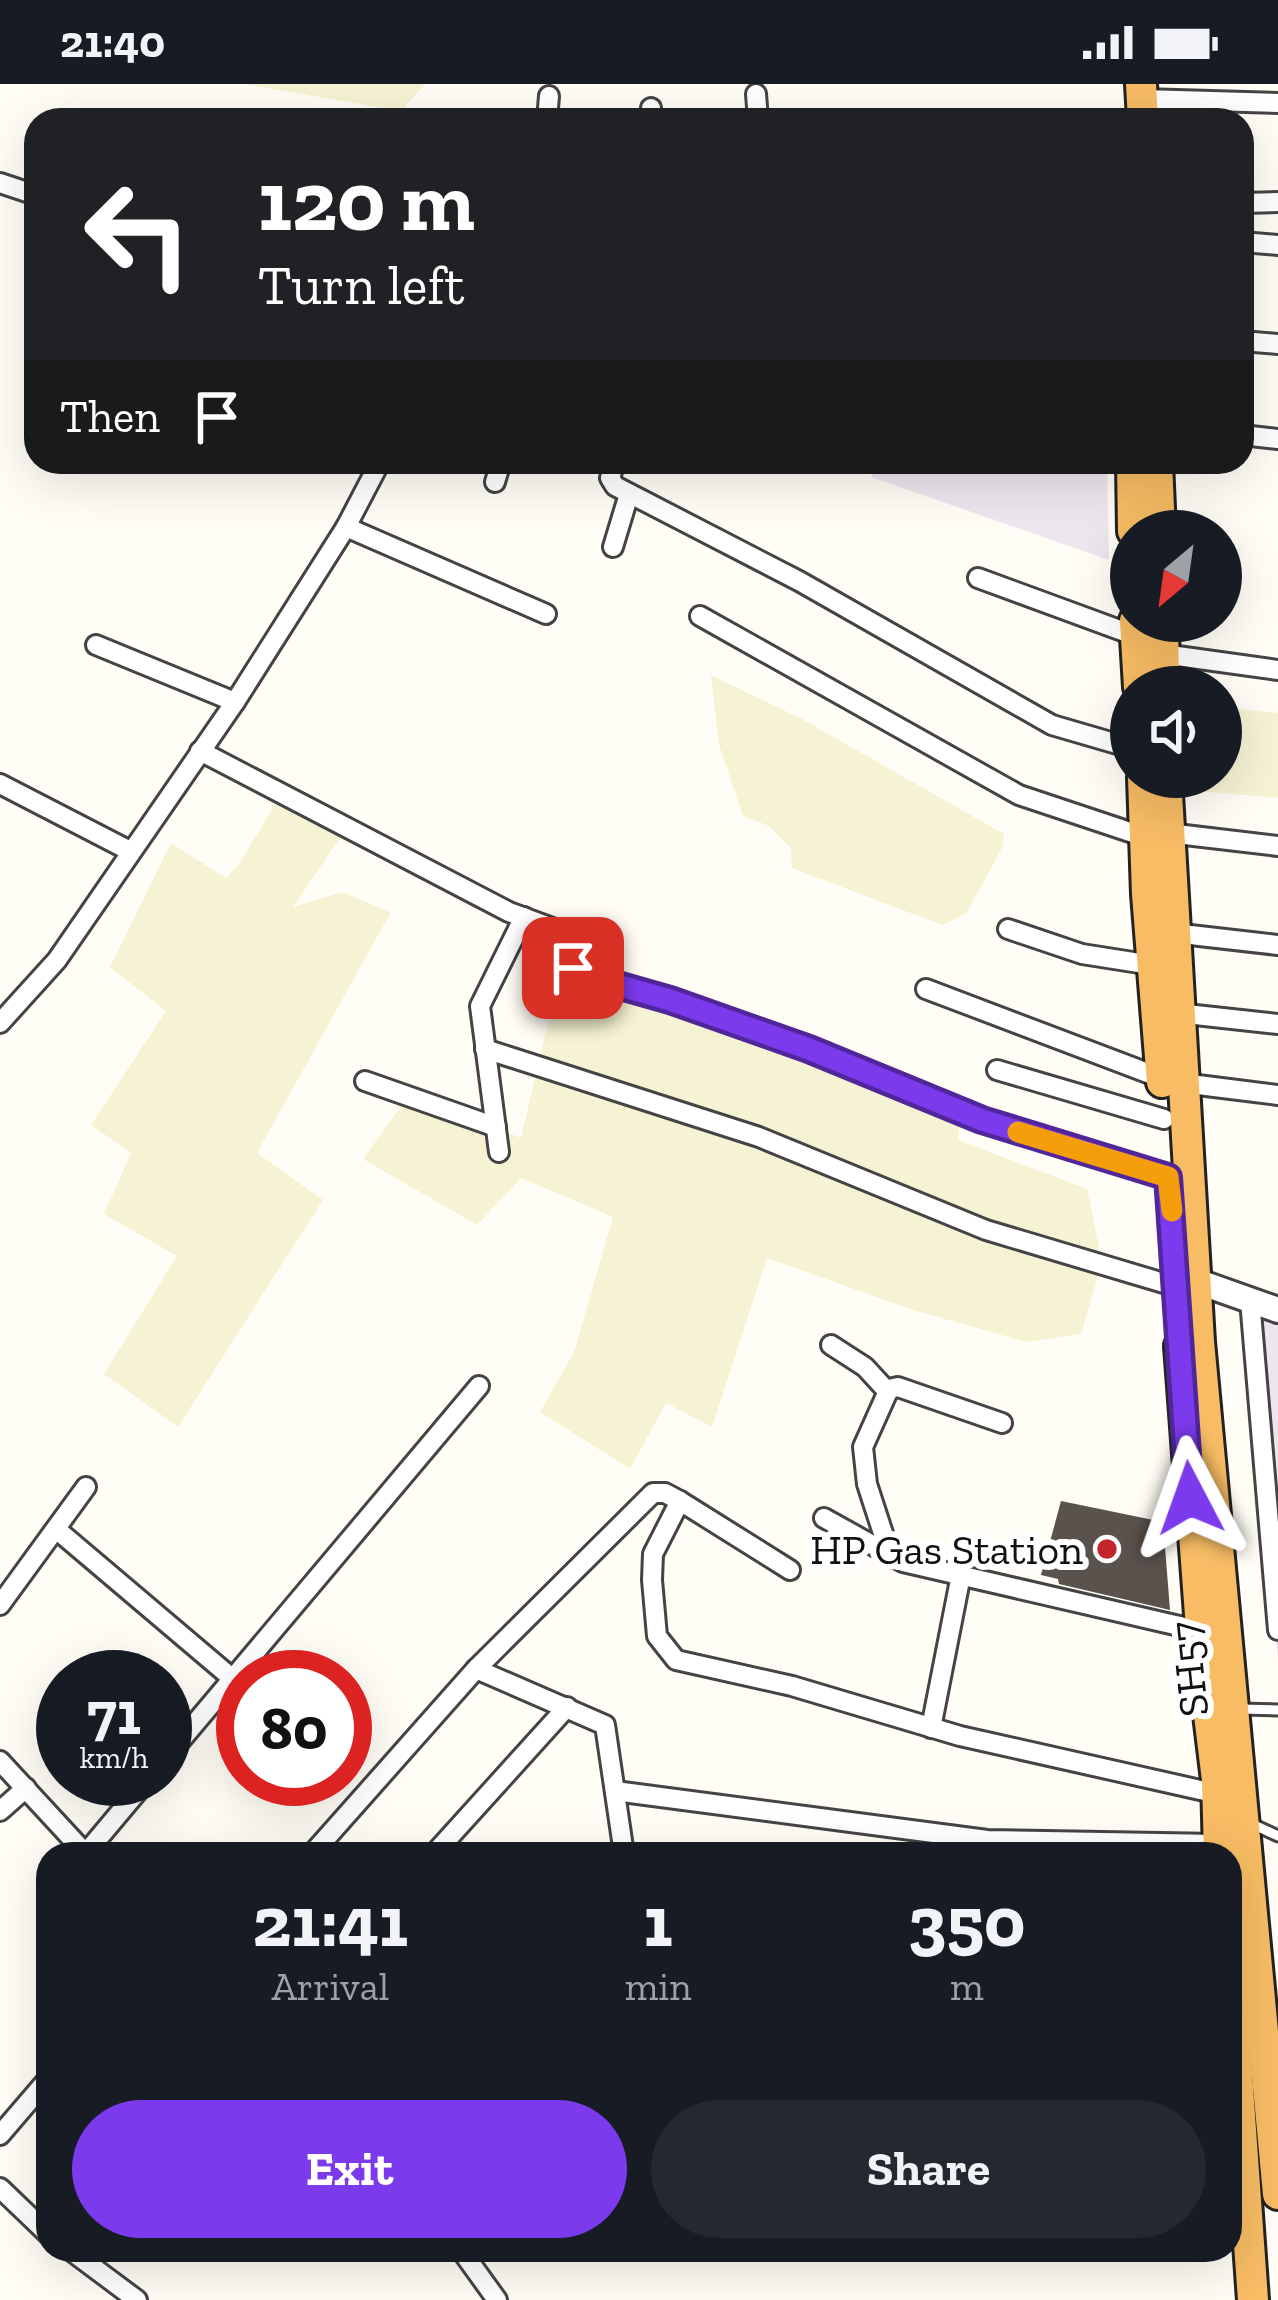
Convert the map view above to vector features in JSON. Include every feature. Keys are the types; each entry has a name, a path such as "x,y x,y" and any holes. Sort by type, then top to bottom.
{"highway":[{"path":"1132,474 1133,510"},
{"path":"1158,474 1159,510"},
{"path":"1155,642 1163,654 1163,666"},
{"path":"1148,798 1157,835 1152,965 1172,1081 1164,1119 1168,1177 1186,1284 1201,1631 1224,1690 1218,1842"},
{"name":"SH57","path":"1163,798 1157,835 1173,933 1178,1013 1172,1081 1186,1284 1224,1690 1245,1820 1242,1941"},
{"name":"SH57","path":"1242,2030 1278,2194"},
{"path":"1242,2216 1248,2292"}],"street":[{"path":"756,94 757,108"},
{"path":"548,108 549,96"},
{"path":"1134,101 1278,103"},
{"path":"0,1024 57,960 235,701 346,527 374,474"},
{"path":"495,482 497,474"},
{"path":"613,474 612,483 629,494 799,581 1052,725 1110,742"},
{"path":"613,547 629,494"},
{"path":"346,527 546,614"},
{"path":"978,578 1110,616"},
{"path":"700,616 1019,795 1157,835 1278,846"},
{"path":"96,645 235,701"},
{"path":"1163,654 1278,670"},
{"path":"200,751 524,917 578,939 573,968 577,974 670,1000 809,1049 982,1120 1168,1177"},
{"path":"0,784 130,851"},
{"path":"499,1152 480,1006 524,917"},
{"path":"1008,929 1082,954 1152,965"},
{"path":"1173,933 1278,945"},
{"path":"926,989 1172,1081 1278,1095"},
{"path":"1178,1013 1278,1024"},
{"path":"484,1049 759,1137 986,1229 1278,1310"},
{"path":"997,1070 1164,1119"},
{"path":"365,1081 496,1127"},
{"path":"1250,1300 1278,1630"},
{"path":"831,1345 865,1367 888,1392"},
{"path":"257,1650 479,1387"},
{"path":"891,1558 867,1484 863,1447 888,1392 898,1387 1002,1424"},
{"path":"0,1604 86,1487"},
{"path":"323,1842 476,1670 653,1493 680,1501 790,1570"},
{"path":"680,1501 653,1555 657,1636 666,1652 684,1665 792,1687 931,1728 1218,1794"},
{"path":"824,1518 891,1558 1201,1631"},
{"path":"56,1529 216,1665"},
{"path":"931,1728 961,1575"},
{"path":"476,1670 599,1721 608,1730 622,1842"},
{"path":"192,1727 216,1698"},
{"path":"445,1842 567,1707"},
{"path":"0,1762 75,1842"},
{"path":"0,1811 26,1788"},
{"path":"615,1791 987,1840 1038,1842"},
{"path":"96,1842 126,1806"},
{"path":"0,2135 36,2092"},
{"path":"0,2188 36,2221"},
{"path":"86,2262 137,2300"},
{"path":"470,2262 497,2300"}],"lane":[{"path":"1224,1690 1278,1710"},
{"path":"1245,1820 1278,1836"}],"shaded area":[{"path":"244,84 425,84 404,108"},
{"path":"1107,474 1109,560 871,477"},
{"path":"711,675 802,719 1004,834 1003,846 966,914 942,925 792,868 791,848 769,826 743,816 719,745"},
{"path":"1242,709 1278,713 1278,798 1242,795"},
{"path":"279,798 344,832 293,907 342,892 391,912 257,1153 323,1200 178,1427 104,1374 177,1256 104,1214 131,1153 91,1125 166,1011 110,967 171,843 226,878"},
{"path":"562,962 742,1011 949,1097 960,1121 958,1140 1087,1189 1102,1262 1081,1334 1026,1342 913,1310 767,1258 712,1427 666,1403 630,1469 540,1412 574,1352 613,1217 521,1178 477,1225 363,1159 410,1094 521,1138"},
{"path":"1244,1309 1278,1324 1278,1659 1269,1587"}],"building":[{"name":"HP Gas Station","path":"1061,1501 1163,1522 1170,1610 1059,1584 1058,1579 1041,1575"}],"slow traffic":[{"path":"1018,1132 1168,1177 1172,1211"}],"place":[{"name":"HP Gas Station","path":"1107,1549"}],"route":[{"path":"573,968 582,975 809,1049 982,1120 1168,1177 1190,1498"}]}
